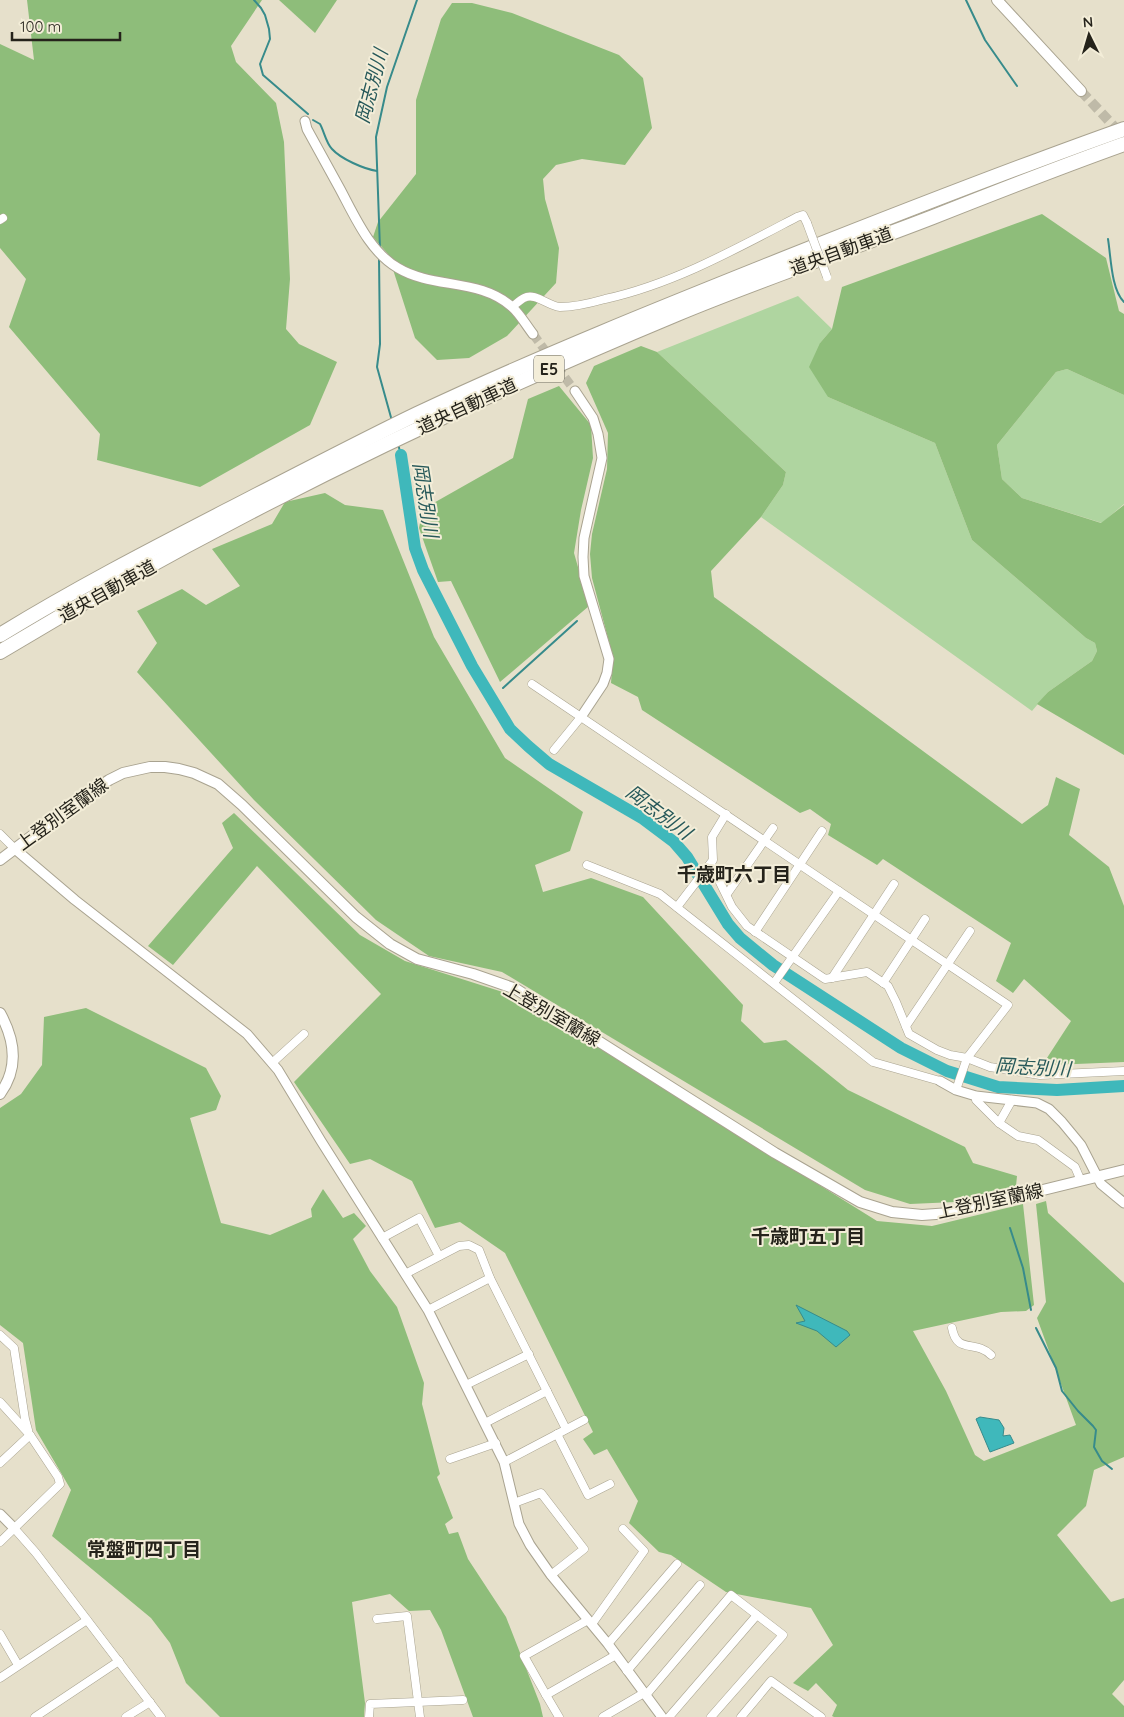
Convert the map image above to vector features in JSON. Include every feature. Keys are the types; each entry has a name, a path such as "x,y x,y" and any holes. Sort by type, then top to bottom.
{"highway":[{"name":"道央自動車道","path":"0,634 132,560 318,464 415,415 517,369 672,303 845,234 1026,164 1124,129"},
{"name":"道央自動車道","path":"0,652 139,572 254,510 334,469 524,380 764,280 926,220 1042,173 1124,144"}],"main road":[{"path":"997,0 1081,91"},
{"name":"上登別室蘭線","path":"0,860 78,800 123,773 150,767 165,767 194,773 218,784 242,805 356,917 390,944 417,959 473,974 516,989 775,1153 860,1202 892,1212 950,1213 1124,1170"},
{"path":"0,1013 10,1032 14,1058 10,1078 0,1094"}],"street":[{"path":"305,121 307,129 348,204 371,243 384,258 398,269 416,276 470,287 488,293 512,307 533,334"},
{"path":"512,307 525,297 534,297 559,307 581,305 613,298 687,272 731,252 797,216 804,215 827,277"},
{"path":"554,750 581,718 602,684 607,673 609,659 584,576 583,557 584,538 602,458 593,418 575,391"},
{"path":"532,684 1008,1005 966,1060 956,1090"},
{"path":"677,906 710,866 713,860 712,837 726,814"},
{"path":"727,894 773,828"},
{"path":"755,932 822,831"},
{"path":"0,834 75,900 240,1029 272,1063 428,1310 496,1443 504,1462 519,1524 530,1545 608,1644 662,1717"},
{"path":"587,865 660,894 776,980 874,1062 940,1081 956,1090 976,1096 1037,1103 1049,1109 1081,1145 1101,1184 1124,1203"},
{"path":"710,866 727,894 732,907 747,926 825,979 867,972 888,986 909,1034 937,1050 990,1067 1040,1075 1124,1071"},
{"path":"832,978 894,884"},
{"path":"776,980 839,891"},
{"path":"883,983 926,919"},
{"path":"906,1026 970,931"},
{"path":"272,1063 304,1034"},
{"path":"976,1096 976,1100 999,1123 1018,1136 1038,1140 1075,1167 1081,1181"},
{"path":"999,1123 1012,1100"},
{"path":"382,1238 419,1218 439,1256"},
{"path":"404,1274 463,1245 475,1247 479,1250 490,1278 566,1429"},
{"path":"428,1310 490,1278"},
{"path":"952,1328 954,1339 959,1344 982,1348 991,1355"},
{"path":"0,1335 14,1348 25,1420 30,1435"},
{"path":"466,1385 529,1354"},
{"path":"486,1423 547,1391"},
{"path":"0,1402 30,1435 58,1477 60,1484 0,1542"},
{"path":"504,1462 584,1420"},
{"path":"557,1434 588,1495 610,1484"},
{"path":"0,1463 30,1435"},
{"path":"450,1459 496,1443"},
{"path":"514,1503 542,1493 584,1549 552,1575"},
{"path":"0,1514 36,1553 161,1717"},
{"path":"559,1717 524,1656 590,1622 644,1551 623,1529"},
{"path":"608,1644 676,1564"},
{"path":"627,1671 700,1584"},
{"path":"603,1717 645,1694 732,1595 783,1635 711,1717"},
{"path":"669,1717 757,1615"},
{"path":"377,1619 407,1616 420,1717"},
{"path":"0,1678 87,1620"},
{"path":"0,1634 18,1665"},
{"path":"546,1694 616,1655"},
{"path":"35,1717 119,1661"},
{"path":"741,1717 771,1681 821,1717"},
{"path":"369,1717 370,1704 462,1700"},
{"path":"126,1717 150,1702"}],"green space":[{"path":"27,0 262,0 231,46 236,62 276,103 284,142 290,279 286,329 299,344 337,362 310,425 200,487 97,460 100,434 9,327 26,279 0,248 0,44 34,60"},
{"path":"279,0 337,0 315,33"},
{"path":"452,3 472,3 512,13 619,55 643,78 652,128 625,165 582,159 556,165 543,179 545,199 559,248 556,283 507,336 469,358 437,360 415,338 388,254 373,237 378,222 416,174 416,100 441,19"},
{"path":"1042,214 1106,258 1119,311 1124,314 1124,395 1067,369 1056,372 997,445 1002,479 1022,498 1101,523 1124,505 1124,755 1037,704 1048,692 1092,661 1097,651 1095,643 1086,638 972,540 935,443 828,397 809,367 820,343 832,329 842,287"},
{"path":"798,296 832,329 820,343 828,397 935,443 972,540 1086,638 1095,643 1097,651 1092,661 1048,692 1032,711 761,517 783,485 786,472 657,352"},
{"path":"641,346 657,352 786,472 783,485 761,517 711,571 714,597 1022,824 1048,805 1056,777 1080,789 1069,835 1109,867 1124,906 1124,1062 1052,1065 1045,1061 1071,1021 1024,979 1013,993 996,981 1011,943 883,859 877,865 828,835 831,824 810,809 800,813 642,710 638,697 611,683 613,657 592,578 590,554 592,534 607,469 608,433 586,383 594,366"},
{"path":"1067,369 1124,395 1124,504 1102,523 1022,498 1002,479 997,445 1056,372"},
{"path":"559,386 591,425 593,458 581,510 574,553 589,606 500,682 451,581 438,582 419,528 423,509 513,458 528,399"},
{"path":"325,493 345,505 383,510 434,637 505,758 583,812 570,851 535,865 543,892 591,878 643,897 743,1005 741,1021 764,1043 786,1040 848,1090 965,1147 973,1163 1017,1176 1016,1186 955,1202 910,1204 865,1190 502,972 429,956 376,920 254,800 137,672 157,643 137,611 182,589 206,605 240,586 212,549 272,524 285,502"},
{"path":"234,813 360,935 405,961 509,994 572,1031 877,1221 932,1226 1023,1204 1034,1305 1026,1311 1001,1312 913,1331 946,1391 975,1455 984,1461 1076,1425 1037,1318 1046,1302 1036,1204 1046,1201 1048,1213 1124,1283 1124,1457 1094,1470 1086,1506 1057,1535 1111,1602 1124,1598 1124,1680 1112,1694 1124,1706 1124,1717 834,1717 832,1716 837,1705 816,1683 808,1691 793,1683 833,1645 811,1608 726,1592 671,1555 659,1552 629,1523 638,1501 607,1449 594,1455 583,1439 593,1432 505,1253 460,1222 435,1228 412,1181 370,1159 350,1164 294,1082 381,994 257,866 173,965 148,946 233,848 222,823"},
{"path":"86,1008 206,1068 221,1096 216,1110 190,1118 221,1223 270,1235 312,1217 311,1209 323,1189 343,1218 354,1213 366,1226 353,1239 370,1271 397,1307 424,1383 422,1404 440,1474 437,1477 453,1518 445,1524 449,1534 458,1532 468,1559 506,1617 540,1704 543,1717 473,1717 441,1630 430,1610 409,1611 390,1594 352,1602 365,1703 364,1717 220,1717 186,1683 170,1643 151,1618 52,1536 71,1490 36,1430 23,1343 0,1325 0,1108 21,1094 42,1065 44,1017"}],"water":[{"path":"796,1305 847,1331 850,1335 836,1347 817,1331 796,1323 805,1321"},
{"path":"980,1417 999,1420 1004,1428 1003,1436 1010,1435 1014,1443 990,1452 976,1419"}],"waterway":[{"path":"254,0 265,15 269,29 270,39 260,64 263,75 308,114"},
{"name":"岡志別川","path":"380,249 376,137 387,87 417,0"},
{"path":"966,0 985,40 1017,86"},
{"path":"313,120 320,124 328,144 336,153 353,163 377,171"},
{"path":"1108,239 1116,289 1124,302"},
{"name":"岡志別川","path":"379,258 380,344 377,367 392,421"},
{"name":"岡志別川","path":"398,444 401,455"},
{"name":"岡志別川","path":"401,455 415,548 423,570 472,666 510,729 549,764 642,818 674,842 687,857 728,924 740,938 773,965 901,1048 947,1071 998,1087 1057,1090 1124,1086"},
{"path":"503,688 577,621"},
{"path":"1010,1228 1023,1268 1031,1310"},
{"path":"1036,1328 1056,1368 1062,1391 1096,1430 1094,1447 1102,1461 1112,1469"}],"tunnel":[{"path":"1081,91 1124,137"},
{"path":"533,334 575,391"}],"district":[{"name":"千歳町六丁目","path":"734,874"},
{"name":"千歳町五丁目","path":"808,1236"},
{"name":"常盤町四丁目","path":"144,1549"}]}
